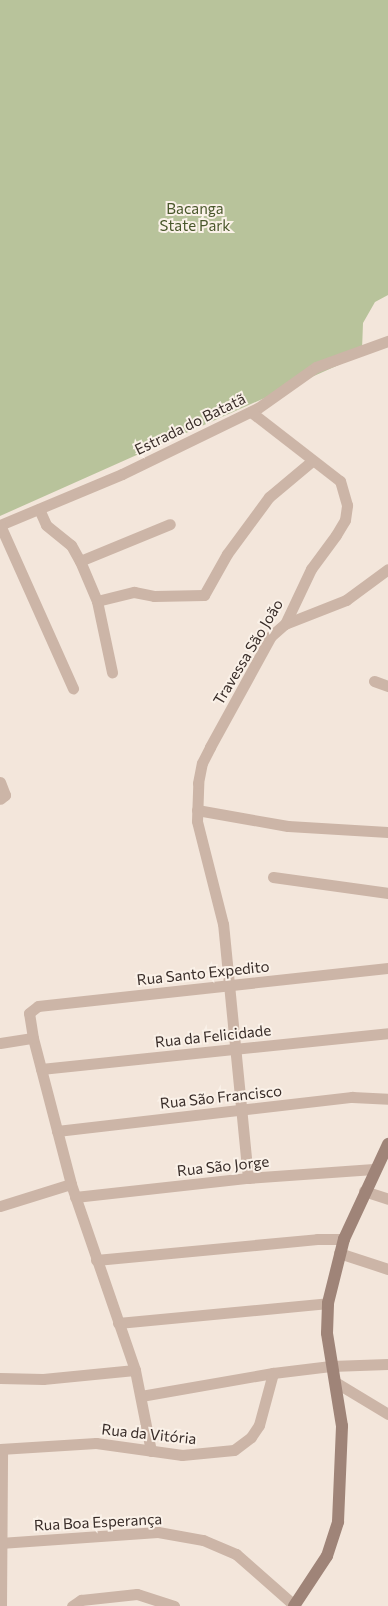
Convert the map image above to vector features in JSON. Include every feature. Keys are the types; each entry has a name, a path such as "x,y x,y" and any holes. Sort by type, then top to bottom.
{"main road":[{"path":"294,1606 327,1556 338,1522 342,1426 327,1333 328,1302 339,1252 364,1191 388,1144"}],"street":[{"name":"Estrada do Batatã","path":"0,525 251,412 316,367 388,341"},
{"name":"Travessa São João","path":"248,1178 223,924 206,862 196,810 202,763 271,636 285,624 311,568 336,536 346,512 346,496 340,482 251,412"},
{"path":"97,601 134,592 154,596 204,595 227,554 269,497 312,461"},
{"path":"39,509 46,525 71,545 80,560 97,601 112,672"},
{"path":"80,560 170,524"},
{"path":"0,525 73,688"},
{"path":"285,624 346,600 388,569"},
{"path":"374,681 388,686"},
{"path":"0,782 2,797"},
{"path":"196,810 288,826 388,832"},
{"path":"273,877 388,893"},
{"name":"Rua Santo Expedito","path":"32,1038 28,1017 38,1006 388,968"},
{"name":"Rua da Felicidade","path":"41,1070 388,1033"},
{"path":"0,1043 32,1038 75,1197 135,1370 151,1451"},
{"name":"Rua São Francisco","path":"58,1131 352,1098 388,1099"},
{"name":"Rua São Jorge","path":"75,1197 248,1178 374,1169"},
{"path":"0,1206 71,1184"},
{"path":"364,1191 388,1199"},
{"path":"96,1260 317,1238 344,1239"},
{"path":"339,1252 388,1270"},
{"path":"118,1323 328,1302"},
{"path":"141,1396 273,1373 331,1366 388,1364"},
{"path":"0,1378 43,1379 135,1370"},
{"name":"Rua da Vitória","path":"1,1449 96,1443 151,1451 219,1454 242,1445 259,1425 273,1373"},
{"path":"336,1382 388,1414"},
{"path":"1,1449 1,1606"},
{"name":"Rua Boa Esperança","path":"1,1543 158,1532 204,1540 236,1554 294,1606"},
{"path":"72,1606 80,1600 137,1594 174,1606"}],"green space":[{"name":"Bacanga State Park","path":"0,0 388,0 388,295 375,302 363,323 362,350 352,359 0,516"}]}
